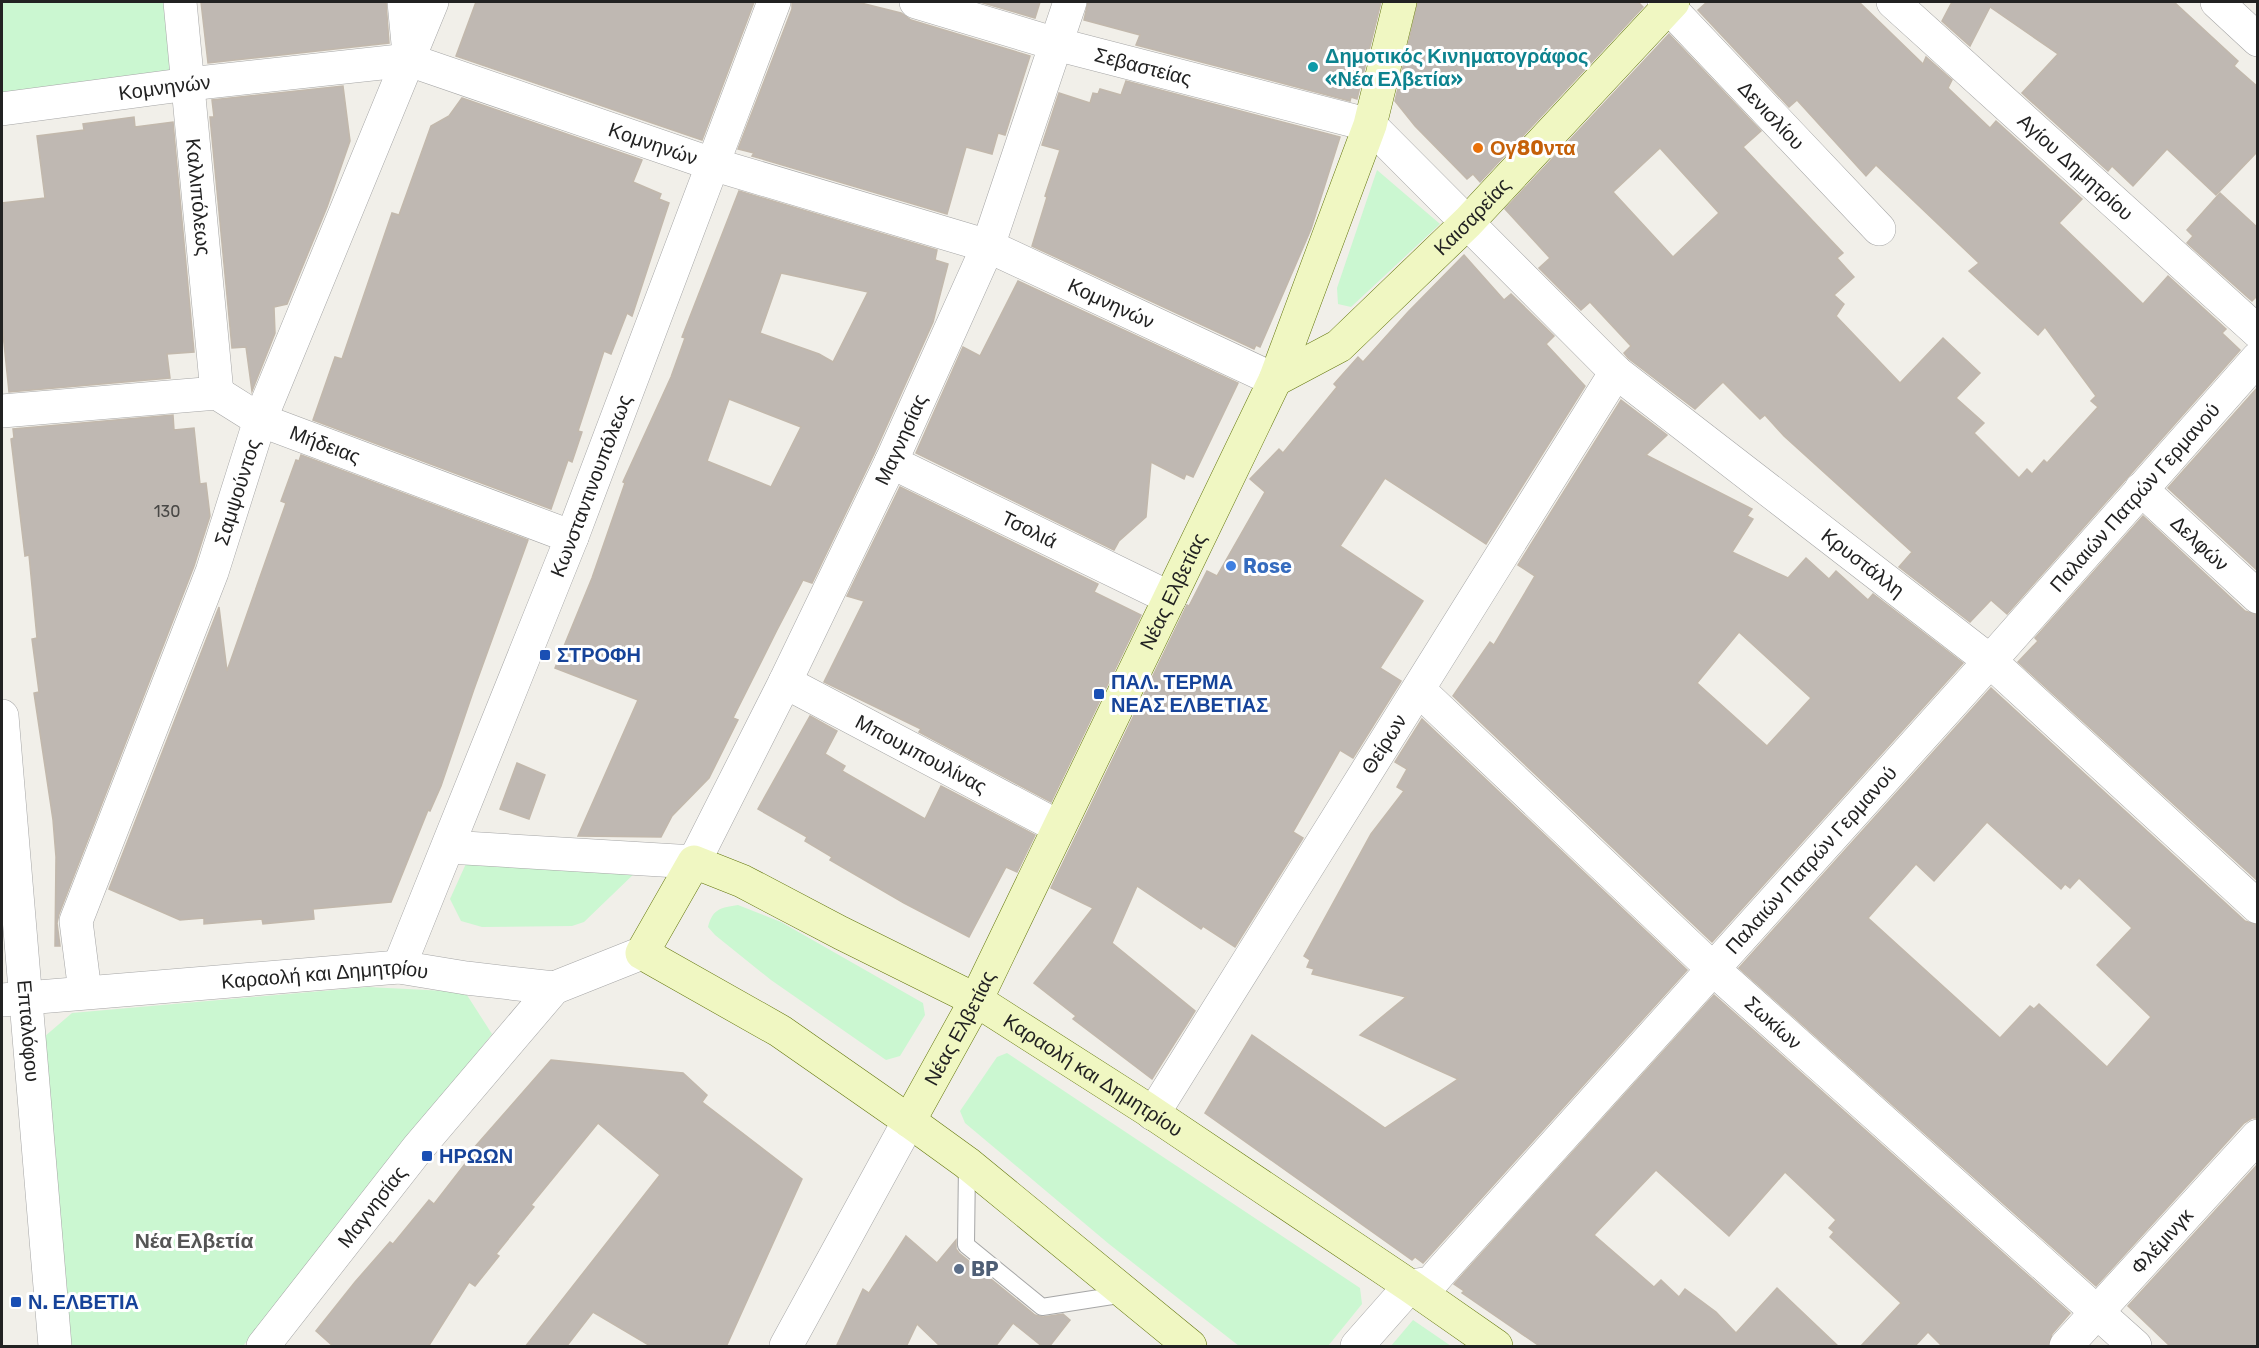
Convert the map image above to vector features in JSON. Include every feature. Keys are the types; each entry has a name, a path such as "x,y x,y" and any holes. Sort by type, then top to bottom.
{"street":[{"name":"Καλλιπόλεως","path":"180,2 217,393"},
{"path":"404,2 409,60"},
{"name":"Σαμψούντος","path":"85,992 76,921 212,572 260,420 432,2"},
{"name":"Κωνσταντινουπόλεως","path":"399,967 572,537 774,2"},
{"name":"Σεβαστείας","path":"916,2 1056,44 1370,124"},
{"name":"Μαγνησίας","path":"694,862 785,682 891,462 988,246 1070,2"},
{"name":"Νέας Ελβετίας","path":"786,1347 976,1000 1275,380 1370,124 1400,2"},
{"name":"Αγίου Δημητρίου","path":"1893,2 2258,332"},
{"path":"2217,2 2258,40"},
{"name":"Καισαρείας","path":"1275,380 1339,346 1468,222 1669,3"},
{"name":"Δενισλίου","path":"1669,3 1878,229"},
{"name":"Κομνηνών","path":"2,109 189,84 409,60 712,164 988,246 1275,380"},
{"name":"Κρυστάλλη","path":"1370,124 1616,372 1990,661 2258,907"},
{"name":"Παλαιών Πατρών Γερμανού","path":"1357,1347 1410,1286 1431,1283 1990,661 2258,358"},
{"name":"Θείρων","path":"1153,1114 1616,372"},
{"path":"2,411 217,393"},
{"name":"Μήδειας","path":"217,393 260,420 572,537"},
{"name":"Τσολιά","path":"891,462 1170,598"},
{"name":"Δελφών","path":"2140,489 2258,597"},
{"name":"Μπουμπουλίνας","path":"785,682 1059,827"},
{"name":"Σωκίων","path":"1419,690 1713,969 2135,1347"},
{"name":"Επταλόφου","path":"2,716 13,998 55,1347"},
{"path":"448,847 694,862 642,953 780,1030 909,1121 967,1163 1190,1347"},
{"name":"Καραολή και Δημητρίου","path":"694,862 742,881 976,1000 1153,1114 1497,1347"},
{"name":"Καραολή και Δημητρίου","path":"13,998 399,967 554,988 642,953"},
{"name":"Μαγνησίας","path":"264,1346 418,1148 554,988"},
{"name":"Φλέμινγκ","path":"2066,1347 2258,1136"}],"lane":[{"path":"967,1163 966,1245 974,1252 1042,1307 1125,1294"}],"green space":[{"path":"2,2 180,2 189,84 2,109"},
{"path":"1377,170 1440,224 1351,307 1338,304 1337,288"},
{"path":"469,857 638,870 584,922 572,926 482,927 461,921 450,899"},
{"path":"738,905 781,922 923,1003 925,1015 900,1056 886,1060 771,980 715,935 708,927 715,912"},
{"path":"368,987 465,992 492,1034 243,1346 67,1346 44,1037 72,1013"},
{"path":"1007,1053 1360,1288 1362,1304 1328,1346 1239,1346 1109,1244 965,1123 960,1111 997,1057"},
{"path":"1413,1320 1451,1346 1391,1346"}],"building":[{"path":"201,2 386,2 389,43 208,63"},
{"path":"476,2 754,2 702,140 456,56"},
{"path":"792,2 857,2 901,13 911,20 1030,56 1005,135 998,133 992,154 966,147 947,214 752,156 754,153 738,149 792,9"},
{"path":"980,2 1040,2 1035,18"},
{"name":"Δημοτικός Κινηματογράφος «Νέα Ελβετία»","path":"1088,2 1381,2 1357,99 1351,97 1350,101 1136,45 1140,35 1084,20"},
{"path":"1418,2 1638,2 1643,7 1480,182 1473,174 1467,179 1415,126 1395,101"},
{"path":"1707,2 1859,2 1923,64 1926,57 1952,80 1948,88 1990,128 1996,121 2082,199 2059,223 2143,304 2168,276 2226,329 2222,333 2240,350 2007,614 1991,600 1970,622 1899,567 1912,552 1784,436 1765,415 1760,419 1723,382 1695,409 1628,358 1624,353 1631,346 1590,302 1581,310 1539,268 1550,258 1505,209 1669,34 1761,131 1743,147 1843,253 1837,258 1854,277 1834,295 1844,304 1836,316 1900,383 1943,338 1980,373 1956,398 1984,423 1974,433 2019,478 2027,469 2032,474 2044,460 2047,463 2098,407 2091,401 2096,396 2045,327 2038,335 1969,271 1979,263 1876,165 1866,176 1797,100 1789,107 1698,10","holes":["1660,148 1719,213 1673,257 1613,192"]},
{"path":"1952,2 2174,2 2238,61 2234,66 2258,87 2258,151 2216,195 2167,149 2133,186 2112,166 2108,171 2022,93 2058,54 1990,7 1970,46 1942,21"},
{"path":"1126,81 1340,137 1311,229 1260,347 1256,345 1254,349 1032,246 1060,150 1042,145 1059,93 1090,103 1093,93 1098,94 1100,89 1121,95"},
{"path":"343,86 350,141 327,207 287,304 274,307 275,333 252,391 246,347 232,348 210,117 214,117 212,100"},
{"path":"462,98 642,160 633,182 661,194 659,199 669,203 632,316 627,313 611,354 604,351 578,431 582,432 572,462 568,460 551,509 313,420 335,357 342,359 392,213 399,215 431,126 449,116"},
{"path":"134,117 135,127 173,122 194,352 167,354 170,378 9,392 2,324 2,203 45,198 37,136 84,130 83,124"},
{"path":"739,191 937,250 935,260 948,264 933,322 874,454 812,583 803,580 777,630 733,718 738,720 709,778 672,816 661,837 578,836 638,700 555,668 592,578 625,483 623,482 671,377 685,338 682,337","holes":["781,273 868,292 833,362 819,354 760,333","729,399 801,427 771,487 707,461"]},
{"path":"2220,193 2258,228 2258,295 2252,301 2187,243 2193,236 2187,230"},
{"path":"1464,255 1504,300 1511,294 1554,336 1546,344 1585,386 1486,544 1385,478 1340,546 1423,601 1380,668 1401,681 1353,758 1340,750 1293,832 1303,838 1235,947 1203,926 1201,929 1137,886 1112,943 1195,1011 1152,1079 1073,1019 1076,1016 1034,983 1093,908 1051,888 1187,605 1189,606 1207,571 1217,576 1265,492 1250,479 1279,449 1283,453 1337,387 1334,384 1358,357 1363,362"},
{"path":"1018,281 1238,383 1193,477 1186,474 1184,479 1151,462 1146,517 1119,541 1114,550 916,453 963,347 980,356"},
{"path":"2258,387 2258,571 2168,488"},
{"path":"1621,400 1667,435 1646,455 1752,509 1747,516 1753,519 1732,552 1788,578 1806,558 1829,579 1836,571 1868,600 1873,594 1963,663 1712,942 1453,696 1490,642 1494,645 1535,576 1518,565","holes":["1739,632 1811,698 1767,746 1697,683"]},
{"path":"173,415 174,430 194,428 200,484 206,483 210,516 194,566 59,914 57,923 60,946 55,946 56,857 53,820 34,693 39,692 32,639 37,638 29,555 25,556 11,439 14,438 13,429"},
{"path":"301,455 528,540 441,786 430,811 428,810 391,902 313,909 314,919 263,924 262,919 204,924 204,918 180,920 109,889 219,607 227,671 286,503 281,501 296,460 299,461"},
{"path":"900,487 1098,584 1094,592 1141,615 1051,802 919,732 921,729 824,682 864,601 847,596"},
{"path":"2143,516 2245,611 2258,615 2258,881 2018,662 2038,641 2035,638"},
{"path":"1991,688 2245,921 2258,925 2258,1118 2252,1118 2244,1123 2096,1286 1739,968","holes":["1987,822 2061,889 2065,884 2070,888 2079,878 2132,928 2097,965 2151,1017 2107,1067 2039,1004 2034,1009 2030,1006 2000,1038 1868,918 1916,864 1934,881"]},
{"path":"810,716 837,731 825,754 845,766 842,771 925,819 941,786 1035,835 1017,872 1006,867 969,937 830,860 832,857 805,841 807,837 758,809"},
{"path":"1422,719 1687,970 1423,1263 1415,1257 1412,1260 1205,1113 1252,1035 1385,1128 1458,1079 1360,1035 1406,997 1312,974 1314,969 1307,967 1310,960 1304,956 1371,834 1404,791 1397,787 1407,769 1395,762"},
{"path":"517,763 545,775 529,819 500,809"},
{"path":"1714,995 2070,1313 2052,1334 2048,1347 1943,1347 1928,1332 1914,1347 1860,1347 1901,1303 1830,1237 1834,1232 1829,1228 1836,1220 1785,1172 1729,1236 1656,1170 1594,1235 1654,1287 1661,1280 1679,1297 1685,1289 1716,1312 1736,1333 1777,1288 1839,1347 1541,1347 1462,1293 1464,1291 1454,1284"},
{"path":"551,1060 683,1073 707,1095 702,1102 802,1179 726,1347 652,1347 593,1312 566,1347 525,1347 660,1175 598,1123 531,1205 534,1207 496,1254 499,1256 475,1286 469,1282 428,1347 334,1347 316,1331 355,1282 390,1242 393,1244 429,1200 434,1204 475,1151 473,1149"},
{"path":"2258,1164 2258,1347 2171,1347 2128,1306"},
{"path":"906,1236 937,1263 956,1240 956,1249 959,1253 1035,1315 1043,1317 1063,1314 1070,1320 1049,1347 1043,1347 1013,1323 995,1347 941,1347 917,1324 906,1347 836,1347 863,1289 869,1293"}],"place":[{"name":"Δημοτικός Κινηματογράφος «Νέα Ελβετία»","path":"1313,67"},
{"name":"Ογ80ντα","path":"1478,148"},
{"name":"Rose","path":"1231,566"},
{"name":"ΣΤΡΟΦΗ","path":"545,655"},
{"name":"ΠΑΛ. ΤΕΡΜΑ ΝΕΑΣ ΕΛΒΕΤΙΑΣ","path":"1099,694"},
{"name":"ΗΡΩΩΝ","path":"427,1156"},
{"name":"BP","path":"959,1269"},
{"name":"Ν. ΕΛΒΕΤΙΑ","path":"16,1302"}],"district":[{"name":"Νέα Ελβετία","path":"194,1241"}]}
